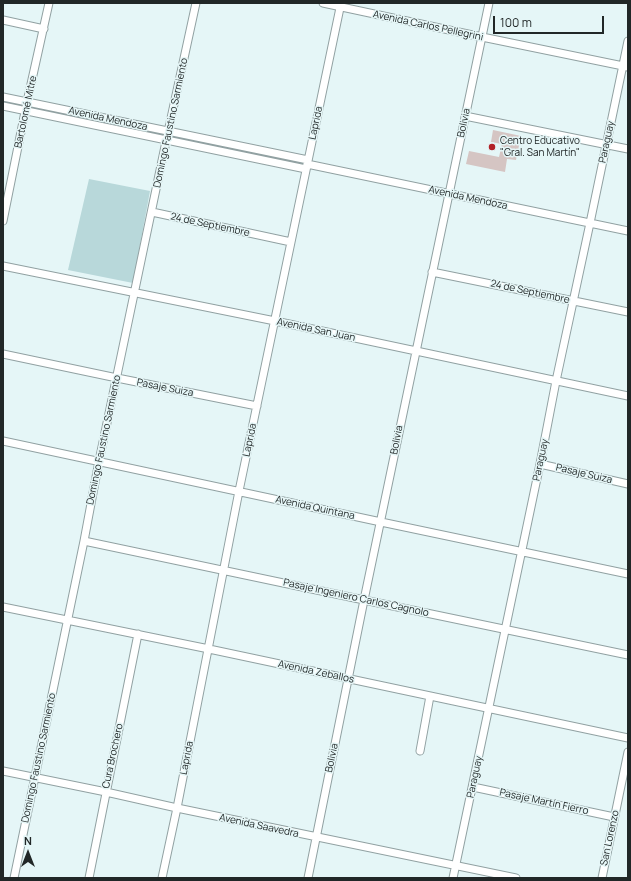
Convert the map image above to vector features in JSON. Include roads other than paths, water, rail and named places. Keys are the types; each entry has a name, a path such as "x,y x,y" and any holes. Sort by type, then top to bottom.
{"street":[{"name":"Bartolomé Mitre","path":"3,221 49,3"},
{"name":"Domingo Faustino Sarmiento","path":"14,878 196,3"},
{"name":"Avenida Carlos Pellegrini","path":"323,3 341,5 482,37 625,66"},
{"name":"Bolivia","path":"308,878 415,352 489,3"},
{"name":"Laprida","path":"162,878 239,492 341,5"},
{"path":"3,20 44,28"},
{"name":"Paraguay","path":"453,878 556,381 606,145 625,66 628,41"},
{"name":"Avenida Mendoza","path":"3,98 168,132 307,164 628,231"},
{"name":"Avenida Mendoza","path":"3,106 167,140 307,164"},
{"path":"466,116 628,149"},
{"name":"24 de Septiembre","path":"152,212 291,242"},
{"name":"Avenida San Juan","path":"3,266 275,321 415,352 628,396"},
{"name":"24 de Septiembre","path":"432,272 628,312"},
{"name":"Pasaje Suiza","path":"3,354 257,406"},
{"name":"Avenida Quintana","path":"3,441 628,574"},
{"name":"Pasaje Suiza","path":"540,464 628,484"},
{"name":"Pasaje Ingeniero Carlos Cagnolo","path":"84,541 628,655"},
{"name":"Avenida Zeballos","path":"3,607 348,678 628,738"},
{"name":"Cura Brochero","path":"89,878 138,634"},
{"path":"420,751 430,696"},
{"name":"San Lorenzo","path":"602,878 628,752"},
{"name":"Avenida Saavedra","path":"3,771 516,878"},
{"name":"Pasaje Martín Fierro","path":"473,787 614,817"}],"place":[{"name":"Centro Educativo \"Gral. San Martín\"","path":"492,147"}]}
